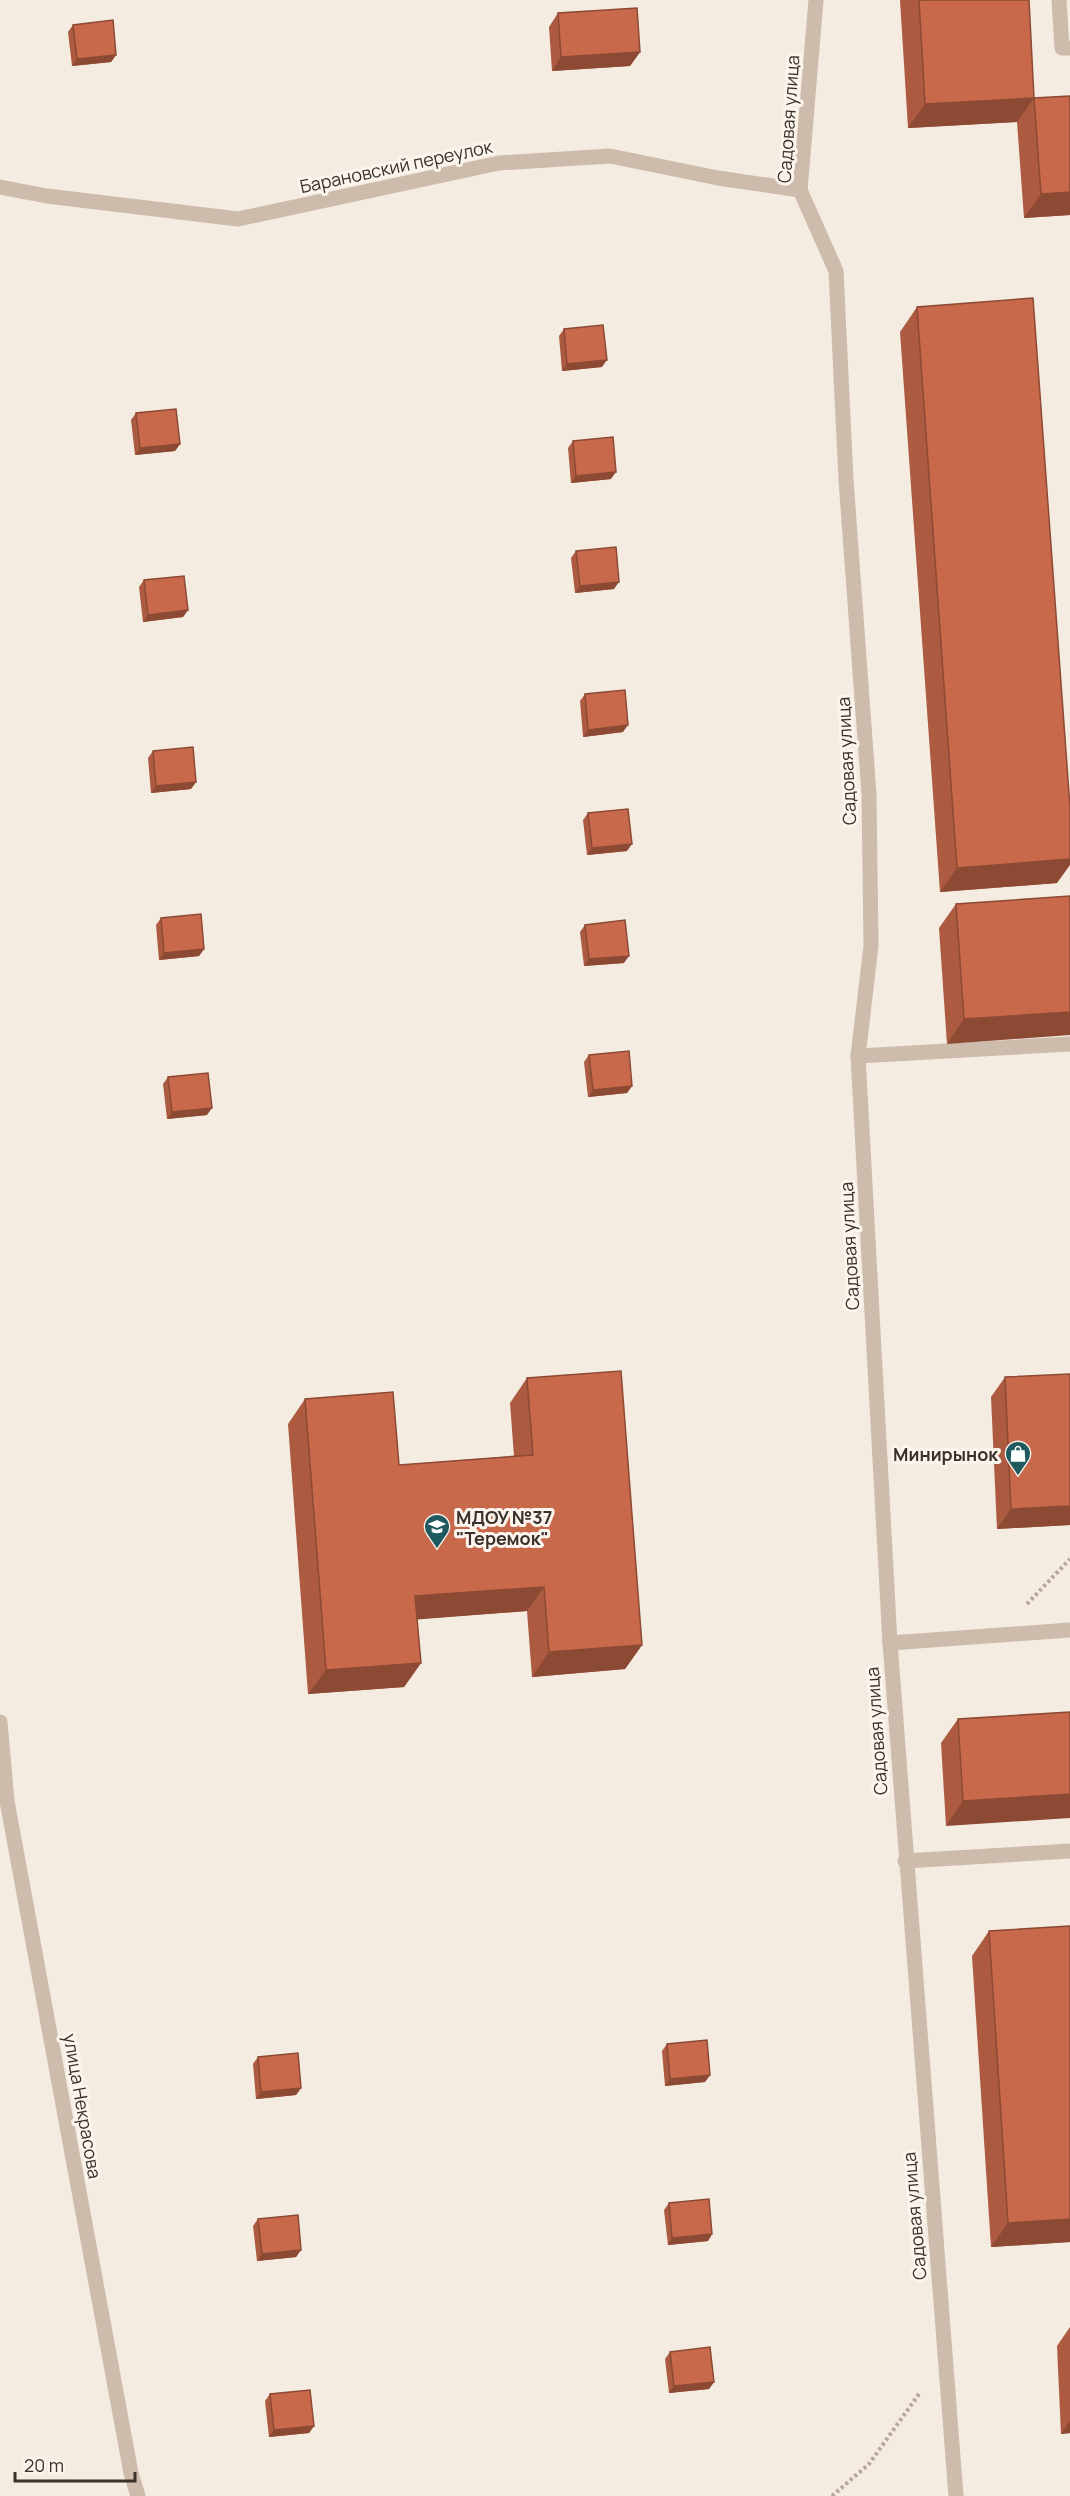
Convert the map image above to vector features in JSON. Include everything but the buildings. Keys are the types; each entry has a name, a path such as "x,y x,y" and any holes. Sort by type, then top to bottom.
{"street":[{"name":"Садовая улица","path":"816,0 800,190 836,271 846,480 870,794 871,946 858,1056 890,1643 905,1861 956,2496"},
{"path":"1059,0 1062,48 1070,48"},
{"name":"Барановский переулок","path":"0,187 47,196 238,219 499,163 610,156 718,178 800,190"},
{"path":"858,1056 1070,1044"},
{"path":"890,1643 1070,1630"},
{"name":"улица Некрасова","path":"0,1722 7,1801 131,2472 138,2496"},
{"path":"905,1861 1070,1851"}],"path":[{"path":"998,1635 1070,1559"},
{"path":"832,2496 869,2464 945,2357"}],"place":[{"name":"Минирынок","path":"1018,1477"},
{"name":"МДОУ №37 \"Теремок\"","path":"437,1550"}]}
